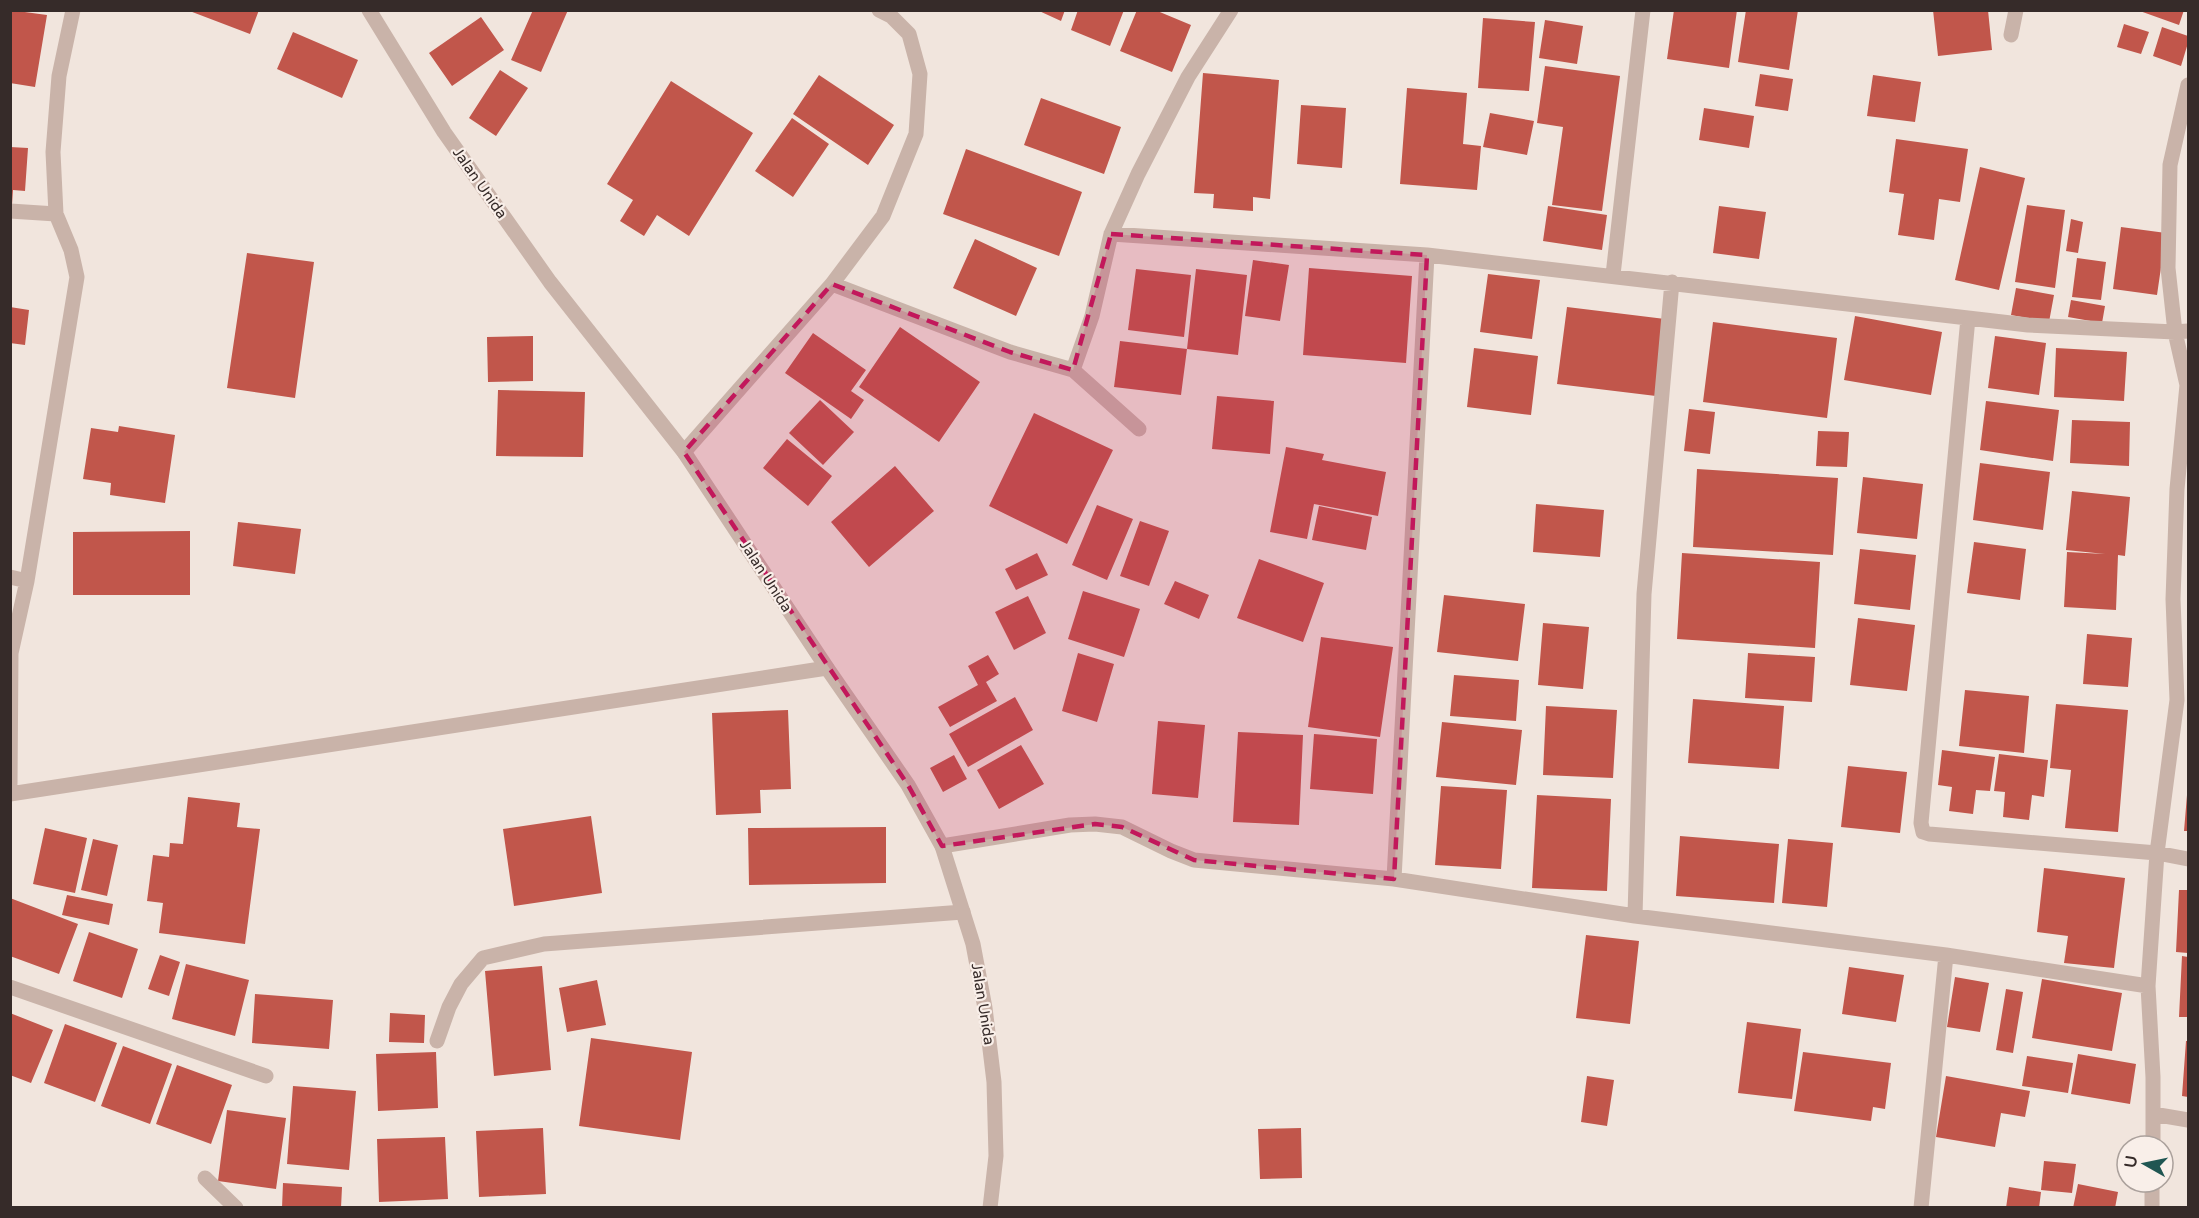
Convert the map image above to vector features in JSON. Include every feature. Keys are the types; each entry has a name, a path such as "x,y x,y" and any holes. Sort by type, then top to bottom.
{"street":[{"path":"10,784 11,653 27,581 77,277 71,250 56,214 53,152 59,76 73,10"},
{"name":"Jalan Unida","path":"369,10 444,132 544,273 684,452 827,669 908,785 942,846 973,944 983,998 994,1082 996,1156 990,1208"},
{"path":"684,452 832,284 884,216 916,134 920,74 909,34 891,16 879,10"},
{"path":"1073,370 1092,315 1111,234 1138,174 1188,77 1231,10"},
{"path":"1613,275 1643,10"},
{"path":"2011,35 2016,10"},
{"path":"2153,1134 2148,986 2157,853 2183,701 2173,599 2177,489 2187,385 2182,332 2168,268 2170,165 2188,85"},
{"path":"10,211 56,214"},
{"path":"1111,234 1427,255 2028,325 2182,332"},
{"path":"1394,879 1427,255"},
{"path":"1635,916 1644,594 1672,282"},
{"path":"832,284 1010,352 1073,370 1139,429"},
{"path":"1968,318 1921,823 1923,832 2157,853 2188,859"},
{"path":"10,577 27,581"},
{"path":"10,794 827,669"},
{"path":"942,846 1059,826 1095,824 1122,827 1194,860 1394,879 1635,916 1946,955 2148,986"},
{"path":"437,1041 449,1007 461,984 483,958 544,944 963,912"},
{"path":"1922,1208 1946,955"},
{"path":"10,987 266,1076"},
{"path":"2153,1114 2188,1120"},
{"path":"205,1178 236,1208"}],"highlighted area":[{"path":"1111,234 1427,255 1394,879 1194,860 1122,827 1095,824 942,846 908,785 684,452 832,284 1010,352 1073,370"}],"building":[{"path":"10,10 47,15 35,87 10,83"},
{"path":"187,10 259,10 250,34"},
{"path":"533,10 568,10 541,72 511,60"},
{"path":"1037,10 1065,10 1061,21"},
{"path":"1078,10 1124,10 1110,46 1071,30"},
{"path":"1137,10 1155,10 1191,25 1172,72 1120,51"},
{"path":"1674,10 1737,10 1729,68 1667,59"},
{"path":"1746,10 1798,10 1789,70 1738,62"},
{"path":"1933,10 1988,10 1992,50 1938,56"},
{"path":"2137,10 2184,10 2179,25"},
{"path":"481,17 504,50 452,86 429,53"},
{"path":"1483,18 1535,22 1529,91 1478,88"},
{"path":"1545,20 1583,26 1577,64 1539,58"},
{"path":"2124,24 2149,32 2141,54 2117,47"},
{"path":"2162,27 2188,36 2181,66 2153,56"},
{"path":"293,32 358,60 342,98 277,69"},
{"path":"1545,66 1620,76 1602,211 1552,205 1563,127 1537,123"},
{"path":"500,70 528,88 496,136 469,118"},
{"path":"1203,73 1279,80 1270,199 1253,197 1253,211 1213,208 1214,194 1194,193"},
{"path":"1760,74 1793,79 1788,111 1755,106"},
{"path":"819,75 894,125 868,165 793,114"},
{"path":"1873,75 1921,82 1915,122 1867,116"},
{"path":"671,81 753,133 689,236 657,215 644,236 620,221 633,200 607,184"},
{"path":"1407,88 1467,93 1463,144 1481,146 1477,190 1400,184"},
{"path":"1041,98 1121,127 1104,174 1024,145"},
{"path":"1301,105 1346,108 1342,168 1297,164"},
{"path":"1704,108 1754,116 1749,148 1699,140"},
{"path":"1490,113 1534,121 1527,155 1483,147"},
{"path":"792,118 829,144 793,197 755,171"},
{"path":"1896,139 1968,149 1960,202 1939,199 1934,240 1898,235 1904,194 1889,192"},
{"path":"10,147 28,148 25,191 13,190 12,205 10,205"},
{"path":"966,149 1082,192 1059,256 943,214"},
{"path":"1980,167 2025,178 1999,290 1955,280"},
{"path":"2027,205 2065,210 2055,288 2015,282"},
{"path":"1548,206 1607,215 1602,250 1543,241"},
{"path":"1719,206 1766,212 1759,259 1713,253"},
{"path":"2071,219 2083,222 2078,253 2066,251"},
{"path":"2121,227 2166,233 2157,295 2113,289"},
{"path":"975,239 1037,268 1016,316 953,288"},
{"path":"247,253 314,262 295,398 227,388"},
{"path":"2077,258 2106,262 2101,300 2072,297"},
{"path":"1253,260 1289,265 1280,321 1245,316"},
{"path":"1309,268 1412,276 1406,363 1303,355"},
{"path":"1136,269 1191,275 1184,337 1128,330"},
{"path":"1196,269 1247,275 1238,355 1187,349"},
{"path":"1488,274 1540,280 1532,339 1480,332"},
{"path":"2016,288 2054,295 2049,322 2011,315"},
{"path":"2071,300 2105,306 2102,323 2068,317"},
{"path":"10,307 29,310 25,345 10,343"},
{"path":"1567,307 1665,319 1656,396 1557,384"},
{"path":"1855,316 1942,332 1931,395 1844,380"},
{"path":"1713,322 1837,338 1827,418 1703,402"},
{"path":"900,327 980,382 939,442 859,387"},
{"path":"813,333 866,370 851,391 864,400 851,419 785,373"},
{"path":"533,336 533,381 488,382 487,337"},
{"path":"1995,336 2046,343 2039,395 1988,388"},
{"path":"1120,341 1187,349 1181,395 1114,387"},
{"path":"1474,348 1538,356 1531,415 1467,407"},
{"path":"2056,348 2127,352 2124,401 2054,397"},
{"path":"498,390 585,392 583,457 496,456"},
{"path":"1217,396 1274,401 1270,454 1212,449"},
{"path":"820,400 854,432 823,465 789,433"},
{"path":"1986,401 2059,410 2053,461 1980,450"},
{"path":"1689,409 1715,412 1710,454 1684,451"},
{"path":"1034,413 1113,450 1067,544 989,506"},
{"path":"2072,420 2130,422 2129,466 2070,463"},
{"path":"119,426 175,435 165,503 110,495 111,483 83,479 91,428 118,432"},
{"path":"1818,431 1849,432 1847,467 1816,466"},
{"path":"787,439 832,476 808,506 763,468"},
{"path":"1286,447 1324,454 1322,460 1386,472 1378,516 1314,504 1307,539 1270,532"},
{"path":"1980,463 2050,472 2043,530 1973,520"},
{"path":"895,466 934,511 869,567 831,522"},
{"path":"1697,469 1838,478 1833,555 1693,547"},
{"path":"1863,477 1923,484 1917,539 1857,533"},
{"path":"2072,491 2130,497 2125,556 2118,555 2116,610 2064,607 2067,552 2105,554 2066,550"},
{"path":"1536,504 1604,510 1600,557 1533,552"},
{"path":"1097,505 1133,519 1107,580 1072,565"},
{"path":"1319,506 1372,517 1366,550 1312,540"},
{"path":"1140,521 1169,531 1149,586 1120,576"},
{"path":"238,522 301,529 295,574 233,566"},
{"path":"190,531 190,595 73,595 73,532"},
{"path":"1974,542 2026,549 2020,600 1967,593"},
{"path":"1860,549 1916,555 1910,610 1854,604"},
{"path":"1037,553 1048,575 1016,590 1005,569"},
{"path":"1682,553 1820,562 1815,648 1677,639"},
{"path":"1259,559 1324,583 1303,642 1237,618"},
{"path":"1175,581 1209,595 1199,619 1164,604"},
{"path":"1083,591 1140,609 1124,657 1068,639"},
{"path":"1444,595 1525,604 1518,661 1437,652"},
{"path":"1028,596 1046,633 1014,650 995,612"},
{"path":"1858,618 1915,625 1907,691 1850,685"},
{"path":"1543,623 1589,627 1583,689 1538,685"},
{"path":"2087,634 2132,638 2128,687 2083,684"},
{"path":"1321,637 1393,647 1380,737 1308,727"},
{"path":"1078,653 1114,664 1097,722 1062,711"},
{"path":"1748,653 1815,657 1812,702 1745,698"},
{"path":"988,655 999,674 986,682 997,701 950,727 938,707 978,685 968,666"},
{"path":"1454,675 1519,680 1516,721 1450,716"},
{"path":"1965,690 2029,696 2024,753 1959,746"},
{"path":"1015,697 1033,730 968,767 949,734"},
{"path":"1693,699 1784,706 1779,769 1688,763"},
{"path":"2056,704 2128,710 2118,832 2065,828 2071,770 2050,768"},
{"path":"1546,706 1617,710 1613,778 1543,775"},
{"path":"788,710 791,789 760,790 761,813 716,815 712,713"},
{"path":"1158,721 1205,725 1198,798 1152,794"},
{"path":"1442,722 1522,730 1516,785 1436,777"},
{"path":"1238,732 1303,735 1299,825 1233,822"},
{"path":"1314,734 1377,739 1373,794 1310,789"},
{"path":"1021,745 1044,784 999,809 977,770"},
{"path":"1942,750 1995,757 1990,791 1976,790 1973,814 1949,811 1952,787 1938,785"},
{"path":"1999,754 2048,760 2044,797 2032,795 2029,820 2003,817 2005,792 1994,791"},
{"path":"954,755 967,779 943,792 930,768"},
{"path":"1848,766 1907,772 1900,833 1841,827"},
{"path":"1441,786 1507,790 1501,869 1435,865"},
{"path":"1537,795 1611,799 1607,891 1532,888"},
{"path":"2187,795 2188,831 2184,831"},
{"path":"188,797 240,803 237,827 260,829 245,944 159,933 163,903 147,901 153,855 169,857 170,843 183,844"},
{"path":"591,816 602,893 514,906 503,829"},
{"path":"886,827 886,883 749,885 748,828"},
{"path":"45,828 87,838 75,893 33,884"},
{"path":"1680,836 1779,844 1774,903 1676,896"},
{"path":"93,839 118,845 107,896 81,890"},
{"path":"1788,839 1833,843 1827,907 1782,903"},
{"path":"2044,868 2125,878 2114,968 2064,963 2068,936 2037,932"},
{"path":"2179,890 2188,890 2188,953 2176,952"},
{"path":"67,895 113,904 109,925 62,915"},
{"path":"10,898 78,924 59,974 10,956"},
{"path":"89,932 138,949 122,998 73,981"},
{"path":"1586,935 1639,941 1630,1024 1576,1018"},
{"path":"160,955 180,962 169,996 148,989"},
{"path":"2182,956 2188,957 2188,1017 2179,1017"},
{"path":"186,964 249,980 235,1036 172,1019"},
{"path":"542,966 551,1070 494,1076 485,971"},
{"path":"1849,967 1904,975 1896,1022 1842,1014"},
{"path":"1955,977 1989,983 1980,1032 1947,1027"},
{"path":"2042,979 2122,993 2112,1051 2032,1038"},
{"path":"597,980 606,1025 567,1032 559,988"},
{"path":"2006,989 2023,992 2013,1053 1996,1050"},
{"path":"255,994 333,1000 329,1049 252,1043"},
{"path":"10,1013 53,1030 31,1083 10,1075"},
{"path":"390,1013 425,1015 424,1043 389,1042"},
{"path":"1747,1022 1801,1029 1792,1099 1738,1093"},
{"path":"65,1024 117,1043 95,1102 44,1083"},
{"path":"591,1038 692,1052 680,1140 579,1126"},
{"path":"2186,1041 2188,1041 2188,1097 2182,1096"},
{"path":"123,1046 172,1064 150,1124 101,1106"},
{"path":"436,1052 438,1108 378,1111 376,1054"},
{"path":"1803,1052 1891,1063 1885,1109 1873,1107 1871,1121 1794,1111"},
{"path":"2078,1054 2136,1064 2130,1104 2071,1094"},
{"path":"2027,1056 2073,1063 2068,1093 2022,1086"},
{"path":"177,1065 232,1085 211,1144 156,1124"},
{"path":"1587,1076 1614,1080 1607,1126 1581,1122"},
{"path":"1946,1076 2030,1091 2025,1117 2001,1113 1995,1147 1936,1137"},
{"path":"293,1086 356,1091 349,1170 287,1164"},
{"path":"227,1110 286,1118 276,1189 218,1181"},
{"path":"543,1128 546,1194 479,1197 476,1131"},
{"path":"1301,1128 1302,1178 1260,1179 1258,1129"},
{"path":"445,1137 448,1199 379,1202 377,1139"},
{"path":"2044,1161 2076,1164 2072,1193 2041,1190"},
{"path":"283,1183 342,1187 341,1208 282,1208"},
{"path":"2078,1184 2115,1191 2115,1194 2118,1194 2115,1208 2073,1208"},
{"path":"2009,1187 2041,1192 2039,1208 2006,1208"}]}
